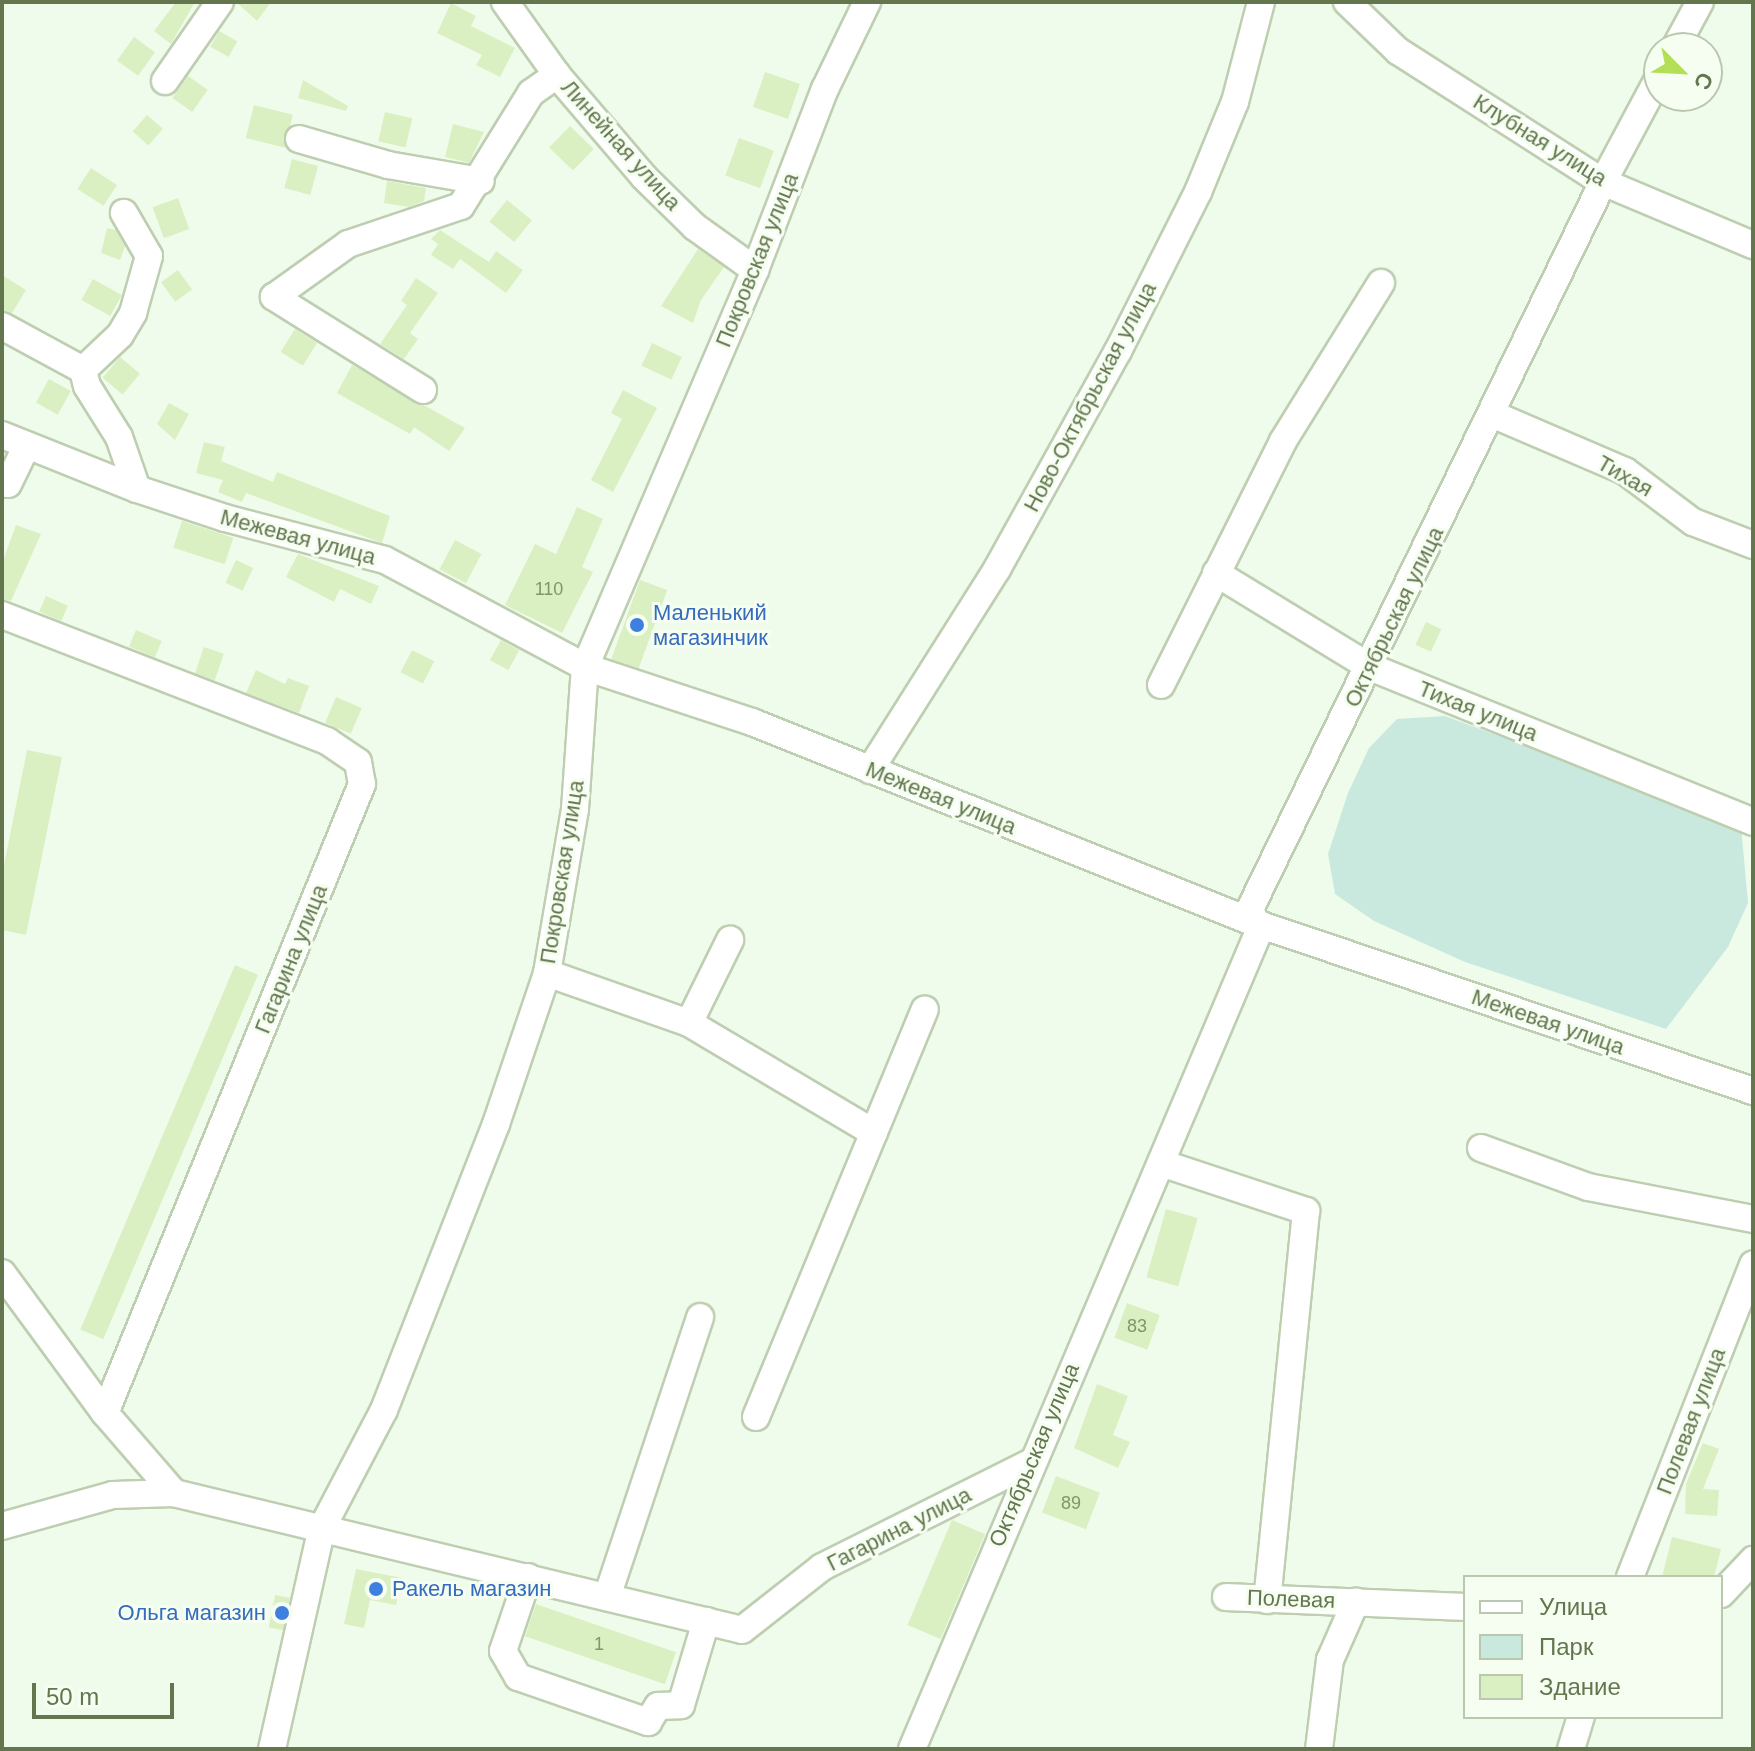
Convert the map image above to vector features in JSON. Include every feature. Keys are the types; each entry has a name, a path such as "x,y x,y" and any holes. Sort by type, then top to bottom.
{"street":[{"path":"165,81 220,2"},
{"name":"Линейная улица","path":"505,2 557,75 644,177 695,227 755,270"},
{"name":"Покровская улица","path":"272,1749 322,1528 384,1410 496,1124 547,973 575,809 585,667 755,270 825,89 867,2"},
{"name":"Ново-Октябрьская улица","path":"870,770 997,569 1124,338 1198,192 1235,102 1261,2"},
{"name":"Клубная улица","path":"1347,2 1398,51 1603,182 1753,245"},
{"path":"1684,32 1700,2"},
{"path":"423,390 274,297 348,244 461,206 481,181 531,93 557,75"},
{"name":"Октябрьская улица","path":"912,1749 1030,1463 1259,931 1250,909 1603,182 1643,107"},
{"path":"299,139 388,165 481,181"},
{"path":"83,370 120,335 133,313 149,256 124,213"},
{"path":"1161,685 1283,441 1381,283"},
{"path":"2,326 83,370 87,386 119,437 137,489"},
{"name":"Тихая","path":"1492,414 1625,471 1693,522 1753,545"},
{"name":"Межевая улица","path":"2,435 137,489 225,518 385,560 585,667 752,722 1255,923 1753,1091"},
{"path":"2,482 8,484 27,445"},
{"name":"Тихая улица","path":"1216,573 1370,667 1753,822"},
{"name":"Гагарина улица","path":"2,615 327,741 358,762 362,784 105,1413"},
{"path":"689,1023 730,940"},
{"path":"547,973 689,1023 874,1133"},
{"path":"756,1417 925,1010"},
{"path":"1481,1148 1588,1187 1753,1219"},
{"path":"1161,1163 1306,1211 1267,1600"},
{"name":"Полевая улица","path":"1631,1575 1753,1264"},
{"path":"2,1273 105,1413 174,1493"},
{"path":"607,1597 700,1317"},
{"name":"Гагарина улица","path":"2,1526 113,1495 174,1493 742,1630 822,1567 1030,1463"},
{"path":"1723,1592 1753,1560"},
{"path":"528,1577 503,1651 518,1677 648,1722 658,1706 681,1705 706,1621"},
{"name":"Полевая","path":"1226,1597 1463,1607"},
{"name":"Полевая","path":"1319,1749 1330,1660 1356,1601"},
{"path":"1571,1749 1580,1719"}],"green space":[{"path":"1445,716 1741,826 1748,903 1728,947 1666,1029 1465,962 1374,921 1335,894 1328,854 1348,793 1369,748 1397,719"}],"building":[{"path":"176,2 195,2 171,44 154,31"},
{"path":"236,2 271,2 257,21"},
{"path":"451,3 476,16 471,26 515,48 500,77 476,65 482,55 437,33"},
{"path":"219,31 237,41 229,57 210,47"},
{"path":"134,37 155,52 138,76 117,60"},
{"path":"765,72 800,84 788,119 753,107"},
{"path":"188,76 208,90 192,112 173,98"},
{"path":"303,80 348,106 346,111 298,98"},
{"path":"254,105 293,115 285,148 246,138"},
{"path":"385,112 412,118 406,148 378,141"},
{"path":"147,115 163,129 148,145 133,132"},
{"path":"453,124 484,132 469,163 445,157"},
{"path":"570,126 594,149 573,171 549,148"},
{"path":"739,138 774,151 760,188 725,176"},
{"path":"292,159 318,166 310,195 284,188"},
{"path":"91,168 117,185 103,206 77,189"},
{"path":"387,181 426,188 424,201 409,207 384,203"},
{"path":"178,198 189,229 164,238 153,207"},
{"path":"507,200 532,220 514,242 489,222"},
{"path":"107,228 116,230 125,246 120,260 101,253"},
{"path":"440,230 489,262 496,251 523,270 506,293 460,259 453,269 431,255 438,244 431,239"},
{"path":"698,249 724,267 701,300 693,323 661,306"},
{"path":"178,270 192,289 175,302 161,282"},
{"path":"2,275 26,290 12,313 2,310"},
{"path":"416,278 438,293 410,333 418,339 404,359 380,344 407,305 401,301"},
{"path":"93,279 122,295 110,316 81,300"},
{"path":"295,329 317,343 303,366 281,352"},
{"path":"652,343 682,357 671,380 641,366"},
{"path":"120,357 140,374 123,394 103,378"},
{"path":"352,365 465,428 449,451 414,427 410,434 337,393"},
{"path":"49,379 71,391 58,415 36,403"},
{"path":"623,390 657,408 613,492 591,480 622,419 611,413"},
{"path":"169,403 189,414 175,440 157,424"},
{"path":"204,442 225,447 221,461 273,482 277,472 390,516 382,543 246,493 242,502 218,492 223,480 196,473"},
{"path":"577,507 603,519 582,567 593,572 562,633 505,605 535,544 556,554"},
{"path":"182,521 233,538 225,564 173,548"},
{"path":"16,525 41,534 11,601 2,599 2,563"},
{"path":"455,540 481,554 466,583 440,569"},
{"path":"298,554 379,586 371,604 340,589 334,602 286,577"},
{"path":"236,560 253,568 243,591 225,583"},
{"name":"Маленький магазинчик","path":"640,580 667,590 639,669 611,659"},
{"path":"46,596 68,606 61,621 39,612"},
{"path":"1426,622 1441,629 1431,652 1415,645"},
{"path":"136,630 162,641 155,658 129,647"},
{"path":"501,640 519,650 508,670 490,660"},
{"path":"204,647 224,654 215,680 195,673"},
{"path":"412,650 434,661 423,684 401,672"},
{"path":"256,670 285,684 288,678 309,686 299,713 246,693"},
{"path":"336,697 362,708 351,734 325,723"},
{"path":"27,750 62,757 26,935 2,930 2,875"},
{"path":"235,965 258,975 103,1339 80,1330"},
{"path":"1166,1209 1198,1218 1178,1286 1146,1277"},
{"path":"1127,1303 1160,1315 1147,1350 1114,1338"},
{"path":"1097,1384 1128,1396 1113,1435 1130,1442 1118,1468 1074,1448"},
{"path":"1703,1443 1719,1449 1703,1489 1719,1490 1717,1516 1685,1514 1686,1484"},
{"path":"1056,1476 1100,1493 1086,1529 1042,1512"},
{"path":"952,1520 985,1534 941,1639 907,1625"},
{"path":"1672,1537 1721,1549 1714,1575 1662,1575"},
{"name":"Ракель магазин","path":"356,1569 402,1578 396,1605 370,1600 364,1628 344,1624"},
{"name":"Ольга магазин","path":"275,1595 290,1598 283,1630 269,1627"},
{"path":"536,1604 676,1652 665,1684 525,1636"}],"place":[{"name":"Маленький магазинчик","path":"637,625"},
{"name":"Ракель магазин","path":"376,1589"},
{"name":"Ольга магазин","path":"282,1613"}]}
